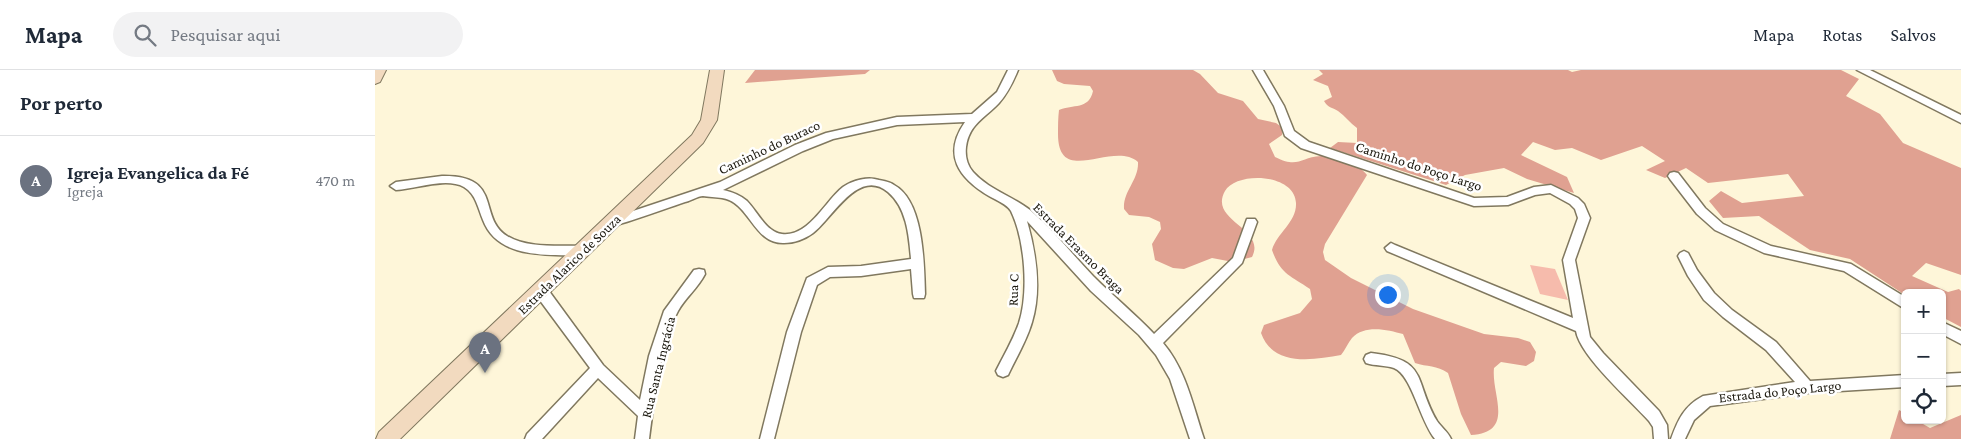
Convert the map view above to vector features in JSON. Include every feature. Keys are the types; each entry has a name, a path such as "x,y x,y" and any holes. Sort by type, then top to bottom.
{"main road":[{"path":"375,78 379,70"},
{"name":"Estrada Alarico de Souza","path":"386,439 584,251 698,139 709,120 717,70"}],"street":[{"name":"Estrada Erasmo Braga","path":"1013,70 1001,94 972,118 961,139 959,152 962,164 971,176 983,186 1024,212 1084,275 1154,343 1167,360 1181,390 1197,439"},
{"name":"Caminho do Poço Largo","path":"1258,70 1279,106 1289,133 1305,145 1474,202 1509,201 1534,191 1551,189 1574,201 1580,207 1584,218 1570,251 1569,260 1577,297 1580,327 1589,347 1655,416 1662,432 1661,439"},
{"path":"1862,70 1961,119"},
{"name":"Caminho do Buraco","path":"613,222 724,185 799,148 855,129 906,120 972,118"},
{"path":"1674,176 1701,211 1719,227 1768,250 1847,267 1901,301"},
{"path":"396,186 439,181 468,184 477,190 494,231 504,240 533,248 584,251"},
{"path":"681,200 724,194 738,199 774,237 787,239 812,228 845,192 853,187 874,182 882,184 897,194 905,203 913,222 919,294"},
{"name":"Rua C","path":"1003,371 1026,320 1030,298 1030,276 1026,248 1015,206"},
{"path":"1154,343 1185,310 1238,260 1251,222"},
{"path":"1391,248 1580,327"},
{"path":"1684,256 1703,292 1713,303 1781,355 1807,387"},
{"path":"767,439 794,332 812,282 828,272 861,271 917,263"},
{"name":"Rua Santa Ingrácia","path":"642,439 645,414 665,326 672,310 699,274"},
{"path":"541,292 598,369 645,414"},
{"path":"1946,329 1961,338"},
{"path":"1371,359 1399,363 1407,368 1412,375 1435,432 1444,439"},
{"path":"532,439 598,369"},
{"path":"1946,380 1961,380"},
{"name":"Estrada do Poço Largo","path":"1679,439 1685,419 1693,407 1708,400 1807,387 1901,381"}],"shaded area":[{"path":"755,70 870,70 865,74 745,83"},
{"path":"1052,70 1193,70 1200,74 1218,93 1243,101 1258,119 1276,123 1283,128 1282,135 1269,144 1275,157 1295,162 1321,156 1333,157 1346,161 1363,171 1367,175 1325,244 1323,252 1325,260 1351,278 1413,309 1484,334 1518,338 1530,342 1536,352 1534,361 1526,366 1501,362 1494,368 1498,410 1497,420 1493,427 1485,432 1471,435 1461,414 1448,373 1436,367 1415,363 1403,334 1377,329 1363,331 1352,338 1341,355 1307,359 1295,359 1284,356 1267,344 1261,333 1264,325 1300,313 1312,299 1310,289 1283,270 1272,250 1290,222 1296,203 1293,193 1286,186 1276,181 1264,178 1241,180 1231,185 1225,191 1222,201 1224,210 1252,239 1254,247 1252,257 1233,262 1212,258 1184,269 1173,268 1155,260 1152,244 1161,229 1160,222 1149,217 1129,215 1124,209 1126,197 1138,168 1138,162 1127,157 1115,156 1077,161 1067,158 1060,150 1058,134 1059,110 1084,104 1091,97 1093,91 1090,86 1064,84 1057,81"},
{"path":"1319,70 1568,70 1572,72 1581,70 1841,70 1859,79 1846,96 1880,114 1903,143 1961,168 1961,275 1926,263 1912,276 1941,289 1901,289 1901,292 1850,259 1810,250 1759,216 1723,218 1709,201 1721,191 1742,203 1804,196 1788,174 1708,183 1686,168 1665,178 1646,170 1665,161 1642,146 1601,160 1572,148 1555,150 1533,142 1521,155 1567,177 1574,193 1527,179 1504,168 1465,175 1446,185 1330,148 1338,142 1357,143 1357,128 1324,101 1332,97 1328,86 1313,80 1323,74"},
{"path":"1530,265 1555,269 1568,300 1540,294"},
{"path":"1959,289 1961,291 1961,327 1946,319 1946,291"},
{"path":"1899,410 1901,411 1901,424 1923,424 1930,428 1940,424 1946,424 1946,421 1961,415 1961,439 1890,439"}],"place":[{"name":"Igreja Evangelica da Fé","path":"485,373"}]}
